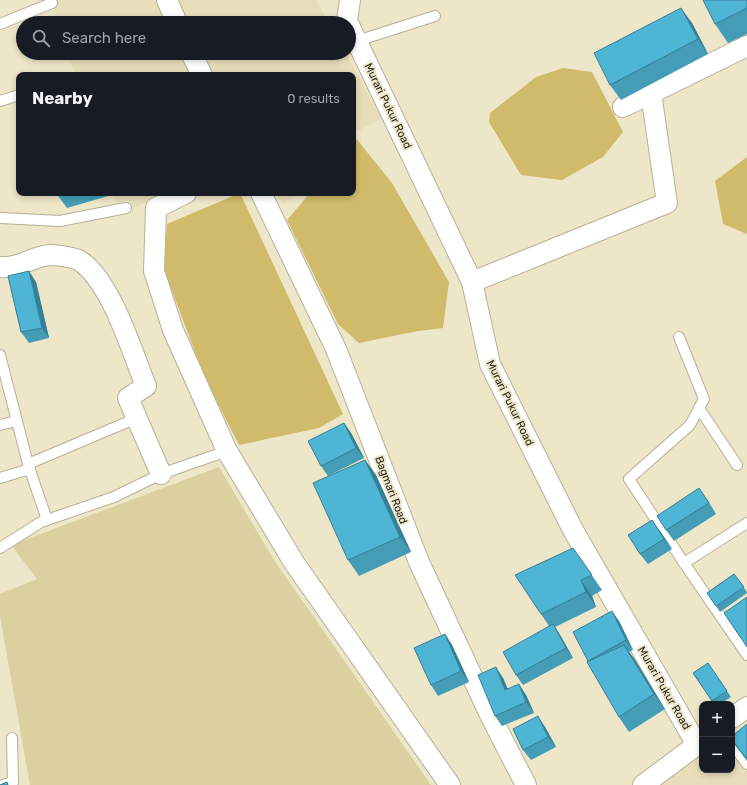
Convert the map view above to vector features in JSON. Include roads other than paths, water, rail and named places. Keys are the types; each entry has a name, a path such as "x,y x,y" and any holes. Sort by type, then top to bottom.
{"street":[{"path":"167,0 174,16"},
{"path":"348,16 350,0"},
{"name":"Murari Pukur Road","path":"356,40 472,282 490,364 573,530 699,743"},
{"path":"623,107 747,46"},
{"path":"194,60 200,72"},
{"path":"472,282 667,203 651,93"},
{"path":"180,196 156,208 154,271 173,330 227,451 295,564 450,785"},
{"name":"Bagmari Road","path":"262,196 336,350 419,562 491,717 526,785"},
{"path":"0,267 11,268 50,255 79,260 98,278 115,309 146,386 128,398 161,474"},
{"path":"735,716 747,707"},
{"path":"643,785 699,743"}],"lane":[{"path":"20,16 52,3"},
{"path":"356,29 435,16"},
{"path":"0,24 16,18"},
{"path":"0,101 16,96"},
{"path":"0,218 60,221 126,208"},
{"path":"679,338 704,399 690,425 629,479 747,655"},
{"path":"0,355 29,466 47,520"},
{"path":"699,408 737,465"},
{"path":"0,478 137,418"},
{"path":"0,425 17,421"},
{"path":"0,548 47,520 114,497 161,474 227,451"},
{"path":"684,563 747,523"},
{"path":"3,785 13,782 12,738"},
{"path":"735,748 747,764"}]}
